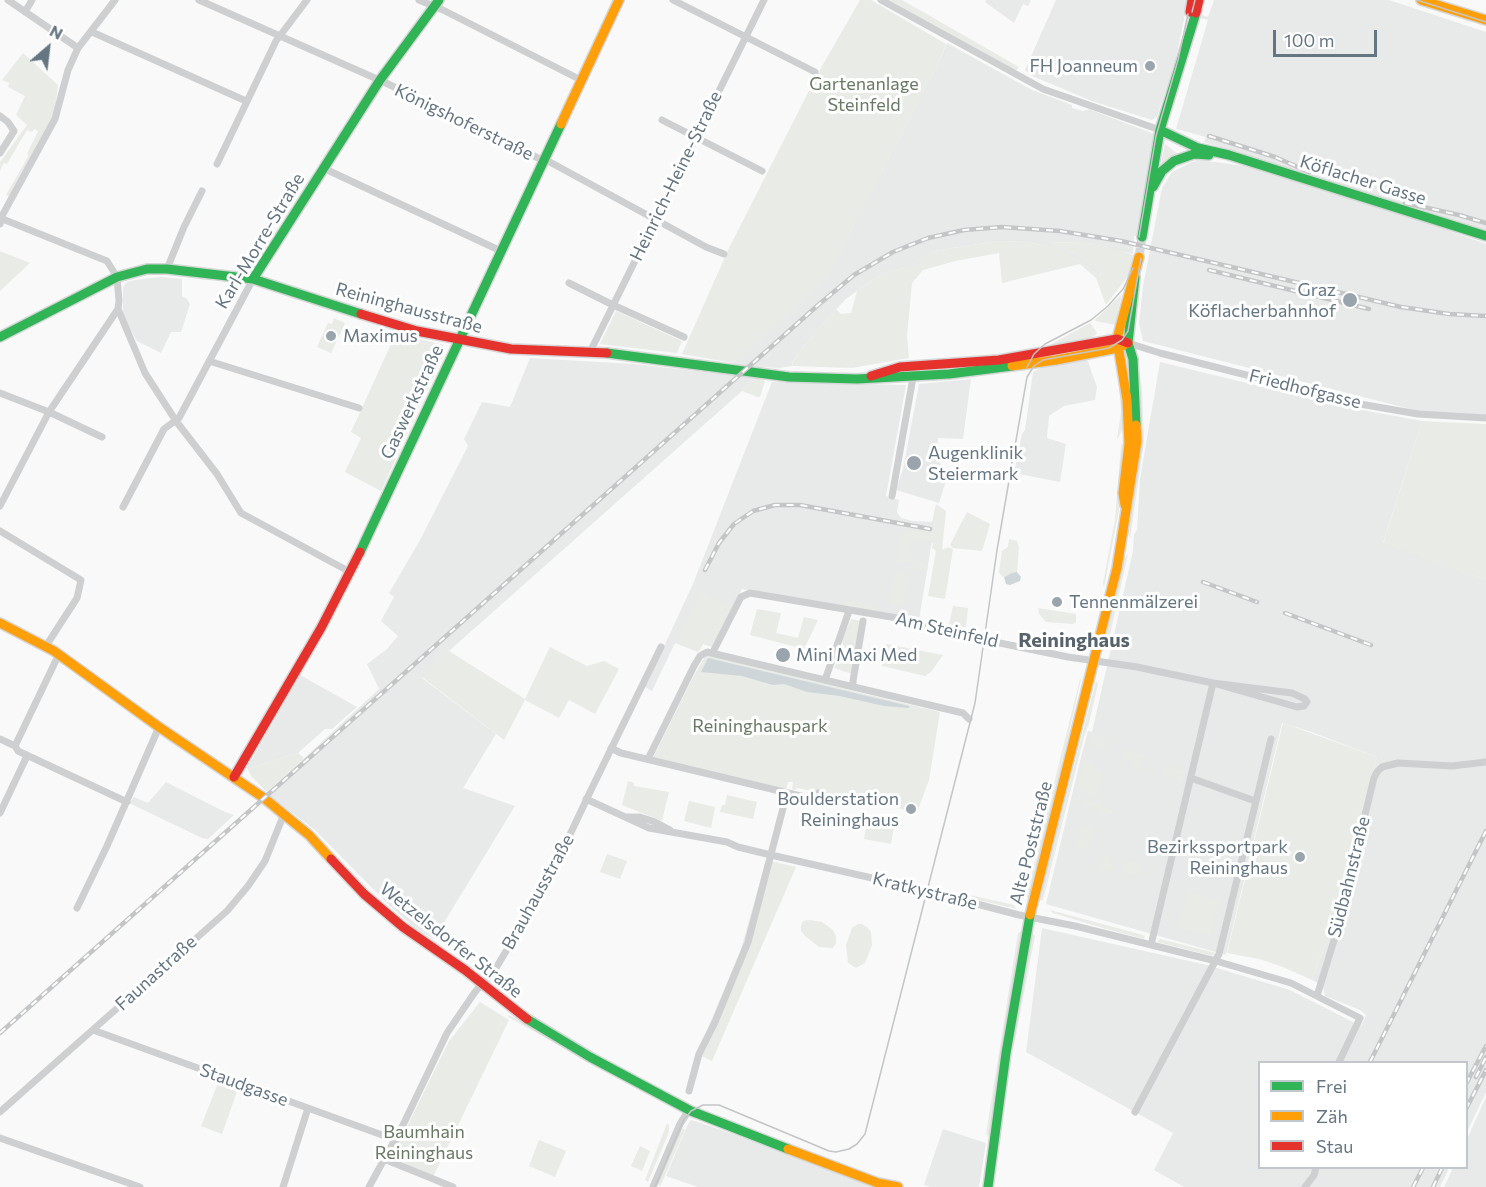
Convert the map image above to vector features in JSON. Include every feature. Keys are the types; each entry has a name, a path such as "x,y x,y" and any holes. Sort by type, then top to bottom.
{"main road":[{"name":"Gaswerkstraße","path":"234,777 321,628 350,572 619,0"},
{"path":"1142,237 1160,130 1189,36 1192,0"},
{"path":"1192,14 1199,0"},
{"path":"1421,0 1486,20"},
{"name":"Karl-Morre-Straße","path":"254,279 380,80 437,4"},
{"name":"Köflacher Gasse","path":"1160,130 1193,146 1229,155 1486,236"},
{"name":"Köflacher Gasse","path":"1148,198 1162,171 1174,161 1194,154 1229,155"},
{"name":"Alte Poststraße","path":"1126,511 1123,493 1129,444 1127,400 1118,344 1138,257"},
{"name":"Reininghausstraße","path":"0,337 117,277 147,269 167,269 254,279 417,331 511,349 590,352 672,360 789,377 863,379 949,374 1128,343"},
{"name":"Alte Poststraße","path":"988,1187 1006,1053 1029,917 1117,568 1129,501 1137,427 1133,359 1128,343 1135,277"},
{"name":"Reininghausstraße","path":"863,379 887,370 915,366 1033,359"},
{"name":"Wetzelsdorfer Straße","path":"0,623 59,654 284,814 309,835 364,894 402,927 482,984 526,1019 590,1057 689,1110 824,1164 878,1183 898,1187"}],"street":[{"path":"8,0 78,48"},
{"path":"25,12 33,0"},
{"path":"0,506 49,412 118,309 117,277 115,270 107,261 1,221 55,120 68,69 78,48 115,0"},
{"name":"Königshoferstraße","path":"199,0 380,80 544,159 706,247 724,254"},
{"path":"217,164 276,41 307,0"},
{"path":"418,0 437,4 581,80"},
{"path":"673,0 814,72"},
{"name":"Heinrich-Heine-Straße","path":"590,352 744,36 764,0"},
{"path":"881,0 970,51 1043,89 1160,130"},
{"path":"92,32 246,101"},
{"path":"0,116 14,131 0,153"},
{"path":"662,120 762,171"},
{"path":"323,168 501,251"},
{"path":"167,269 184,226 202,191"},
{"name":"Karl-Morre-Straße","path":"123,507 164,429 176,421 254,279"},
{"path":"569,283 684,337"},
{"path":"118,309 145,373 176,421 217,474 241,513 350,572"},
{"name":"Friedhofgasse","path":"1128,343 1360,404 1418,414 1486,418"},
{"path":"209,361 359,408"},
{"path":"892,496 915,366"},
{"path":"0,393 49,412 102,437"},
{"path":"0,531 81,580 77,598 46,646"},
{"name":"Am Steinfeld","path":"712,652 737,604 746,594 897,618 913,625 1093,661 1292,693 1305,699 1306,702 1304,706 1297,707 1213,682"},
{"path":"825,680 849,611"},
{"path":"853,687 863,621"},
{"name":"Brauhausstraße","path":"369,1187 396,1140 447,1033 458,1015 496,968 548,881 661,647"},
{"path":"648,759 698,660 703,654 712,652 963,713 969,719"},
{"path":"15,746 59,654"},
{"path":"1151,945 1213,682"},
{"path":"77,908 127,802 159,727"},
{"path":"0,739 15,746 18,751 27,756 127,802"},
{"path":"1135,1112 1220,954 1271,739"},
{"path":"611,748 809,798 818,793"},
{"path":"0,813 27,756"},
{"name":"Südbahnstraße","path":"1317,996 1335,937 1377,772 1382,767 1398,763 1452,765 1486,762"},
{"path":"1191,778 1255,801"},
{"path":"689,1091 699,1054 715,1022 748,942 787,793"},
{"name":"Kratkystraße","path":"586,799 627,817 651,820 670,830 694,837 705,837 771,855 1216,961 1291,983 1317,996"},
{"name":"Faunastraße","path":"0,1112 226,911 248,886 265,861 284,814"},
{"path":"1317,996 1360,1018 1339,1061"},
{"name":"Staudgasse","path":"93,1030 396,1140"},
{"path":"283,1187 308,1108"},
{"path":"653,1187 680,1124 689,1110"},
{"path":"0,1138 140,1187"},
{"path":"384,1160 453,1187"},
{"path":"1305,1187 1315,1169"}],"shaded area":[{"path":"986,0 1031,0 1028,6 1023,4 1014,23 985,2"},
{"path":"1056,0 1188,0 1186,10 1208,17 1214,0 1389,0 1486,32 1486,232 1204,142 1206,137 1176,129 1208,20 1185,14 1176,59 1157,117 1152,120 1092,101 1032,76 1025,70"},
{"path":"947,43 1032,90 1072,105 1072,108 1083,111 1089,109 1154,134 1137,236 1134,236 1133,254 1088,243 1047,242 1087,261 1101,273 1099,276 1084,264 1056,248 1027,242 998,241 934,251 918,259 923,264 890,271 872,280 846,299 823,323 800,351 792,363 793,366 764,367 742,391 449,651 422,678 496,734 463,788 515,806 434,939 416,929 315,830 277,801 271,807 261,798 379,689 367,664 387,649 398,636 381,621 394,597 389,593 419,542 468,446 464,439 482,402 510,407 530,358 634,364 731,375 733,363 827,276"},
{"path":"1200,160 1244,166 1419,220 1486,244 1486,415 1418,411 1143,341 1139,323 1143,286 1162,188 1172,172"},
{"path":"161,277 182,279 182,296 190,304 181,332 171,332 161,353 137,341 127,324 123,315 123,287 127,282"},
{"path":"1087,359 1097,387 1095,400 1064,406 1049,416 1047,438 1066,444 1060,482 1014,473 1022,434 1025,430 1033,372 1043,367"},
{"path":"1160,362 1346,407 1422,421 1383,543 1486,580 1486,1092 1468,1130 1468,1061 1258,1061 1258,1169 1449,1169 1440,1187 1184,1187 1154,1170 1173,1133 1026,1052 1042,928 1207,965 1290,990 1361,1026 1366,1015 1360,1010 1325,996 1323,986 1312,980 1341,902 1354,840 1377,757 1309,731 1282,723 1226,955 1046,904 1081,757 1088,731 1092,732 1133,551 1134,534 1137,530 1140,479"},
{"path":"971,379 963,439 938,438 937,455 943,470 948,474 939,503 896,490 903,469 919,384"},
{"path":"772,382 906,385 886,496 899,500 897,512 901,518 935,522 919,620 742,589 713,647 703,644 698,652 675,643 652,691 645,687 693,584"},
{"path":"1017,572 1021,577 1020,581 1010,585 1006,584 1004,577"},
{"path":"708,658 909,706 909,708 884,706 840,696 807,692 784,684 773,685 742,676 701,672"},
{"path":"300,675 357,707 332,729 325,729 298,753 248,769 247,768"},
{"path":"166,782 234,815 208,839 129,803 134,797 148,803"},
{"path":"1486,1097 1486,1187 1444,1187 1453,1169 1468,1169 1468,1137"},
{"path":"691,1120 883,1187 698,1187 666,1176"},
{"path":"943,1129 986,1143 979,1187 924,1185"}],"green space":[{"name":"Gartenanlage Steinfeld","path":"860,0 871,0 946,44 937,66 827,277 733,363 682,354 729,248 817,75"},
{"path":"888,0 902,0 1019,67 1015,72"},
{"path":"23,53 58,85 54,116 9,196 6,195 29,155 27,154 38,131 27,130 7,164 4,163 0,171 0,162 27,125 16,115 25,96 8,87 9,83 2,80"},
{"path":"1165,144 1177,153 1178,157 1164,165 1161,163"},
{"path":"998,241 1027,242 1057,248 1099,276 1101,273 1072,252 1045,242 1088,243 1133,255 1128,276 1106,305 1096,278 1080,264 1002,283 999,253 923,270 912,283 907,336 909,358 852,368 793,366 800,351 823,323 836,309 841,314 851,313 857,291 872,280 890,271 922,264 917,258 934,251"},
{"path":"0,251 30,263 0,291"},
{"path":"1122,294 1115,325 1095,320"},
{"path":"616,311 682,341 677,353 600,344"},
{"name":"Maximus","path":"334,318 345,323 331,353 317,347 328,323 332,324"},
{"path":"1090,323 1097,333 1092,338 1046,347"},
{"path":"396,333 443,345 446,350 381,491 345,472 361,438 351,432"},
{"path":"1117,364 1122,390 1124,426 1117,440 1121,411"},
{"path":"1138,364 1142,388 1144,442 1130,539 1127,530 1141,437"},
{"path":"755,377 765,381 760,397 742,391"},
{"path":"1422,421 1486,424 1486,580 1383,544"},
{"path":"1124,442 1119,510 1104,587 1115,519 1121,445"},
{"path":"936,504 946,511 942,550 948,547 953,549 945,599 928,596 936,551 932,548 933,543 911,539 908,554 911,555 910,559 928,562 927,571 916,569 917,564 899,561 896,565 900,536 903,532 908,529 933,533 935,523 932,522"},
{"path":"967,512 990,524 982,551 953,548 950,545"},
{"path":"1009,539 1017,541 1019,547 1017,572 1002,577 999,572 1002,551 1008,547"},
{"path":"1128,554 1109,639 1105,641 1124,559"},
{"path":"896,570 909,575 902,606 889,605"},
{"path":"700,591 733,606 713,647 703,644 699,651 677,643"},
{"path":"843,600 876,606 875,610 841,606"},
{"path":"953,606 968,608 966,627 949,625"},
{"path":"1038,608 1076,614 1076,622 1073,624 1046,622 1039,614"},
{"path":"757,609 781,613 776,633 798,638 804,617 818,620 804,649 750,635"},
{"path":"851,619 861,621 856,651 844,647 842,640"},
{"path":"886,644 943,655 931,672 925,676 882,666"},
{"path":"550,647 587,666 604,661 619,669 595,714 569,700 559,718 525,700 504,740 422,677 449,651 525,699"},
{"path":"844,650 855,654 852,674 834,668"},
{"name":"Reininghauspark","path":"706,655 940,712 929,780 917,812 797,788 795,790 792,789 793,782 788,782 786,789 653,758"},
{"path":"1080,679 1069,733 1029,899 1026,896"},
{"path":"1096,681 1098,684 1089,723 1043,900 1039,901"},
{"name":"Bezirkssportpark Reininghaus","path":"1283,723 1377,757 1354,840 1341,902 1312,980 1259,959 1227,953"},
{"path":"1092,734 1107,740 1105,749 1090,745"},
{"path":"1124,748 1144,755 1138,773 1133,770 1134,762 1123,757"},
{"path":"298,753 304,758 267,792 251,776 248,769"},
{"path":"1085,759 1103,776 1095,796 1077,787"},
{"path":"1165,764 1185,771 1182,781 1165,775"},
{"path":"628,781 634,783 634,786 669,792 662,821 622,805"},
{"path":"727,795 757,802 753,819 720,812 722,805 725,805"},
{"path":"1085,799 1114,811 1110,815 1082,802"},
{"path":"689,801 715,807 711,828 684,821"},
{"path":"867,821 894,827 891,844 864,839"},
{"path":"1081,825 1095,829 1088,849 1075,846"},
{"path":"607,854 627,861 620,879 600,872"},
{"path":"1104,854 1110,855 1114,872 1099,869"},
{"path":"766,860 796,867 712,1061 697,1054 741,949"},
{"path":"1128,861 1139,864 1143,869 1141,875 1122,872"},
{"path":"1188,891 1220,900 1210,936 1178,927"},
{"path":"970,895 1014,905 1016,909 975,899"},
{"path":"1050,910 1145,937 1144,939 1103,928 1053,913"},
{"path":"803,921 822,922 833,930 836,943 833,948 819,947 805,936 801,931 801,925"},
{"path":"862,924 871,932 872,945 865,963 856,968 848,963 846,945 852,928"},
{"path":"1022,931 989,1137 986,1134 1018,933"},
{"path":"1032,933 1035,936 1014,1046 1011,1043"},
{"path":"1160,939 1216,953 1213,956 1157,942"},
{"name":"Baumhain Reininghaus","path":"480,1002 509,1020 432,1179 397,1159 395,1151 449,1041"},
{"path":"509,1015 645,1091 650,1096 508,1017"},
{"path":"220,1078 239,1086 222,1134 201,1126"},
{"path":"667,1123 669,1132 648,1182 645,1180"},
{"path":"682,1128 685,1130 660,1187 658,1183"},
{"path":"539,1140 566,1151 555,1177 529,1166"},
{"path":"640,1146 650,1151 642,1171 631,1166"}],"tunnel":[{"path":"1139,257 1142,237"}],"tram line":[{"path":"1192,12 1195,0"},
{"path":"1417,0 1486,22"},
{"path":"1139,237 1156,136 1178,60 1188,14"},
{"path":"655,1187 683,1121 691,1111 703,1105 719,1105 829,1151 849,1149 857,1144 865,1134 975,703 997,550 1027,377 1034,366 1043,360 1109,348 1122,340 1128,331 1141,258"},
{"path":"1027,367 1034,354 1045,344 1091,320 1108,306 1123,289 1133,268"}],"railway":[{"path":"1209,136 1275,157 1309,172"},
{"path":"1405,203 1486,223"},
{"path":"0,1033 817,306 854,275 893,252 928,238 964,230 1002,227 1060,231 1121,241 1401,307 1449,314 1486,316"},
{"path":"1209,270 1369,309"},
{"path":"705,570 719,543 734,524 753,511 775,505 800,505 930,529"},
{"path":"1203,582 1257,602"},
{"path":"1285,613 1371,645"},
{"path":"1371,1061 1486,831"},
{"path":"1468,1080 1486,1046"},
{"path":"1476,1077 1486,1057"},
{"path":"1468,1105 1486,1070"},
{"path":"1413,1187 1422,1169"},
{"path":"1433,1187 1442,1169"}],"traffic: fast":[{"path":"253,279 380,80 439,0"},
{"path":"1142,237 1160,130 1195,16"},
{"path":"360,552 561,124"},
{"path":"1160,130 1198,148 1229,155 1486,236"},
{"path":"1153,187 1162,171 1174,161 1194,154 1209,155"},
{"path":"0,337 117,277 147,269 167,269 253,279 361,314"},
{"path":"1135,277 1128,343 1133,359 1136,425"},
{"path":"607,353 789,377 857,379 949,374 1012,366"},
{"path":"988,1187 1006,1053 1030,915"},
{"path":"527,1019 590,1057 691,1111 788,1149"}],"traffic: slow":[{"path":"561,124 619,0"},
{"path":"1421,0 1486,20"},
{"path":"1125,505 1123,493 1129,444 1127,400 1117,339 1139,257"},
{"path":"1012,366 1118,348 1128,343"},
{"path":"1030,915 1117,568 1137,441 1136,425"},
{"path":"0,623 54,651 159,727 264,798 309,835 331,859"},
{"path":"788,1149 878,1183 898,1187"}],"traffic: jam":[{"path":"1190,12 1192,0"},
{"path":"1196,13 1199,0"},
{"path":"361,314 417,331 511,349 607,353"},
{"path":"871,376 900,367 999,360 1117,339 1128,343"},
{"path":"234,777 321,628 360,552"},
{"path":"331,859 364,894 403,927 465,970 527,1019"}],"place":[{"name":"FH Joanneum","path":"1150,66"},
{"name":"Graz Köflacherbahnhof","path":"1350,300"},
{"name":"Maximus","path":"331,336"},
{"name":"Augenklinik Steiermark","path":"914,463"},
{"name":"Tennenmälzerei","path":"1057,602"},
{"name":"Mini Maxi Med","path":"783,655"},
{"name":"Boulderstation Reininghaus","path":"911,809"},
{"name":"Bezirkssportpark Reininghaus","path":"1300,857"}],"district":[{"name":"Reininghaus","path":"1074,640"}]}
